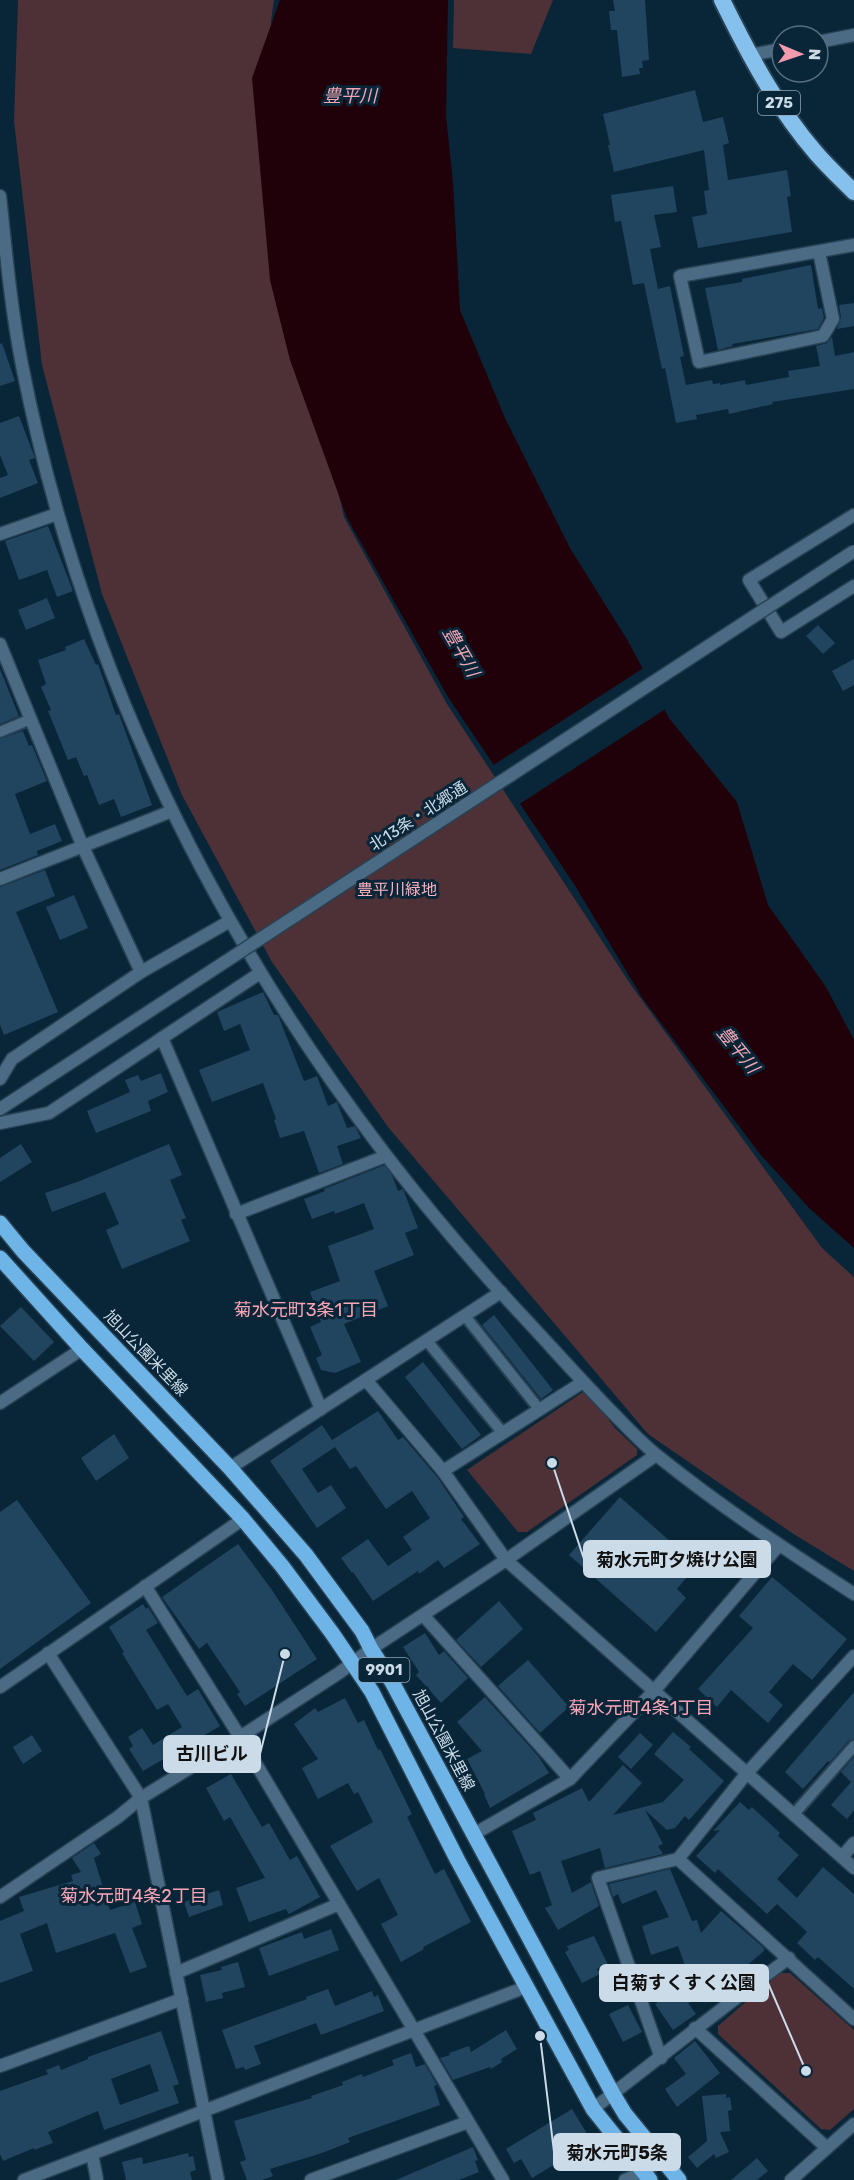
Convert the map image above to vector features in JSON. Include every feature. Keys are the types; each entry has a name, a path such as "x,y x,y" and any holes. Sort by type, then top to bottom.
{"highway":[{"name":"275","path":"722,0 750,55 776,98 815,152 854,192"}],"main road":[{"name":"旭山公園米里線","path":"0,1223 23,1251 230,1468 306,1555 362,1631 392,1682 613,2094 626,2114 679,2180"},
{"name":"9901","path":"0,1258 243,1520 282,1566 352,1663 372,1692 526,1988 593,2109 647,2176"}],"street":[{"path":"830,40 854,35"},
{"path":"750,55 770,51"},
{"path":"0,196 12,307 22,367 57,514 91,619 123,703 172,811 260,973 314,1056 386,1156 447,1231 583,1382 656,1455 779,1545 854,1594"},
{"path":"819,252 833,319 823,336 699,362 680,276 854,245"},
{"path":"0,534 57,514"},
{"path":"854,515 748,580 781,632 854,586"},
{"name":"北13条・北郷通","path":"0,1109 854,551"},
{"path":"0,644 83,847 141,972"},
{"path":"0,879 172,811"},
{"path":"0,1079 12,1059 141,972 230,921"},
{"path":"0,1123 49,1113 260,973"},
{"path":"162,1038 321,1409"},
{"path":"236,1214 386,1156"},
{"path":"230,1468 501,1292"},
{"path":"0,1403 82,1349"},
{"path":"366,1380 443,1471 506,1560 854,1868"},
{"path":"443,1471 583,1382"},
{"path":"0,1897 118,1817 141,1798 240,1737 352,1663 506,1560 656,1455"},
{"path":"0,1687 243,1520"},
{"path":"474,1834 570,1779 654,1692 779,1545"},
{"path":"145,1586 240,1737 503,2180"},
{"path":"423,1615 570,1779"},
{"path":"48,1653 141,1798 218,2180"},
{"path":"661,2058 598,1878 678,1859 747,1773 854,1656"},
{"path":"842,1857 854,1844"},
{"path":"678,1859 854,2019"},
{"path":"176,1973 339,1904"},
{"path":"593,2109 661,2058 695,2028 789,1958"},
{"path":"24,2180 526,1988"},
{"path":"0,2066 182,1999"},
{"path":"695,2028 827,2148"},
{"path":"311,2180 468,2121"},
{"path":"791,2180 854,2124"},
{"path":"92,2154 97,2180"},
{"path":"625,2180 647,2176 662,2159"}],"lane":[{"path":"0,732 31,719"},
{"path":"465,1316 539,1409"},
{"path":"427,1341 502,1432"},
{"path":"794,1814 854,1746"}],"green space":[{"name":"豊平川緑地","path":"18,0 274,0 271,21 296,303 344,517 447,704 631,985 822,1248 854,1277 854,1571 792,1533 648,1434 388,1127 272,962 182,795 102,594 42,365 14,121"},
{"path":"454,0 553,0 531,54 453,48"},
{"path":"586,1390 615,1428 637,1449 637,1455 527,1532 518,1532 467,1470"},
{"path":"779,1973 790,1973 854,2030 854,2109 830,2130 821,2129 718,2034 718,2026"}],"water":[{"name":"豊平川","path":"280,0 448,0 446,116 453,182 460,310 505,418 570,548 628,641 669,718 737,802 768,905 826,987 854,1040 854,1248 810,1209 760,1154 643,999 574,884 448,697 347,518 290,360 270,280 252,78"}],"pier":[{"path":"645,667 667,708 518,805 492,766"}],"building":[{"path":"613,0 645,0 649,60 642,61 643,68 639,68 640,74 622,77 617,30 611,30 609,11 615,11"},
{"path":"695,90 703,122 723,117 729,143 723,145 728,180 787,170 791,196 787,197 792,232 698,248 692,217 707,214 704,191 709,190 704,150 614,172 603,114"},
{"path":"673,186 677,212 654,215 661,247 650,249 658,289 670,286 684,356 680,357 686,385 712,380 713,384 720,383 720,385 745,380 746,385 789,377 788,371 820,366 816,346 827,343 832,337 835,356 854,352 854,389 772,402 773,404 729,414 728,409 696,415 697,419 676,423 644,283 633,285 621,221 615,222 611,195"},
{"path":"811,265 818,309 822,308 824,318 818,329 732,344 733,346 718,350 705,288 742,282 742,279"},
{"path":"854,303 854,326 837,329 841,318 839,305"},
{"path":"2,343 15,381 0,386 0,344"},
{"path":"19,416 35,458 29,460 38,483 0,498 0,478 8,475 0,455 0,423"},
{"path":"48,526 73,591 57,597 47,570 19,580 5,541"},
{"path":"47,598 55,618 26,630 18,610"},
{"path":"818,625 835,643 823,654 806,636"},
{"path":"84,639 96,665 98,664 116,715 119,714 152,805 121,817 114,799 99,805 87,775 84,776 76,757 68,760 41,687 46,684 38,660 66,650 65,647"},
{"path":"854,659 854,685 843,691 832,671"},
{"path":"0,669 19,716 0,724"},
{"path":"23,731 29,746 32,745 47,781 15,794 30,834 55,824 62,841 37,851 38,855 0,870 0,739"},
{"path":"45,870 55,896 16,912 58,1012 4,1035 0,1025 0,887"},
{"path":"74,895 88,928 60,940 46,907"},
{"path":"263,992 274,1015 278,1015 304,1081 317,1076 328,1106 337,1102 347,1128 355,1126 361,1138 337,1146 343,1164 319,1173 304,1131 280,1138 263,1083 212,1102 199,1070 250,1050 240,1024 224,1031 217,1012"},
{"path":"161,1073 168,1092 148,1101 151,1111 96,1133 87,1111 130,1092 125,1080 138,1075 141,1081"},
{"path":"21,1144 32,1162 0,1182 0,1158"},
{"path":"169,1144 182,1175 170,1180 186,1218 181,1220 190,1241 122,1269 106,1230 119,1224 105,1192 52,1212 45,1193"},
{"path":"385,1165 398,1191 403,1189 418,1228 405,1233 414,1255 374,1271 388,1306 344,1324 361,1362 335,1373 321,1370 316,1358 322,1355 310,1327 321,1322 310,1292 340,1281 328,1246 374,1229 364,1203 335,1214 334,1211 312,1219 304,1199"},
{"path":"21,1307 54,1342 34,1361 0,1326"},
{"path":"494,1315 553,1390 541,1399 482,1325"},
{"path":"423,1362 481,1435 462,1449 405,1377"},
{"path":"378,1411 398,1440 403,1437 438,1478 464,1517 461,1519 480,1544 444,1568 438,1560 373,1601 341,1558 368,1539 388,1566 412,1550 403,1537 430,1518 412,1491 386,1509 356,1466 350,1469 335,1447 302,1469 318,1493 331,1485 346,1508 317,1528 270,1461 322,1425 332,1440"},
{"path":"114,1434 129,1458 96,1481 81,1458"},
{"path":"620,1497 680,1550 669,1563 686,1578 677,1589 686,1598 656,1632 569,1555"},
{"path":"17,1500 91,1603 0,1669 0,1512"},
{"path":"238,1544 272,1590 317,1659 245,1706 237,1694 240,1692 207,1643 199,1649 162,1597"},
{"path":"772,1577 847,1639 812,1680 793,1664 769,1692 783,1705 768,1723 731,1690 717,1707 698,1689 753,1628 739,1616"},
{"path":"499,1601 523,1629 481,1667 456,1640"},
{"path":"143,1604 146,1609 148,1607 158,1623 146,1630 187,1696 198,1689 220,1726 143,1771 129,1749 133,1746 128,1737 142,1728 153,1745 182,1727 168,1704 157,1710 109,1627"},
{"path":"425,1633 439,1655 444,1651 468,1678 441,1703 416,1675 419,1672 403,1647"},
{"path":"528,1660 569,1707 540,1733 498,1686"},
{"path":"854,1692 854,1739 848,1741 803,1789 785,1772"},
{"path":"485,1697 539,1757 549,1773 490,1808 467,1759 482,1751 457,1722"},
{"path":"345,1698 358,1723 364,1720 378,1750 380,1749 412,1814 407,1817 435,1874 444,1869 471,1922 423,1947 424,1949 401,1962 381,1924 398,1915 379,1878 357,1891 330,1846 373,1822 358,1792 354,1794 348,1783 318,1799 302,1768 318,1759 294,1724 315,1708 318,1712"},
{"path":"673,1732 724,1781 689,1820 685,1816 675,1828 667,1830 645,1810 663,1844 658,1846 663,1854 605,1868 600,1848 561,1861 572,1893 591,1882 599,1906 558,1930 545,1908 552,1905 540,1871 530,1875 512,1831 536,1820 533,1813 582,1788 589,1802 623,1765 642,1783 613,1815 663,1802 684,1780 654,1754"},
{"path":"640,1733 653,1745 631,1769 618,1757"},
{"path":"32,1735 42,1751 23,1764 13,1747"},
{"path":"854,1757 854,1810 847,1819 831,1805 851,1782 841,1772"},
{"path":"231,1774 262,1827 269,1823 290,1860 297,1856 320,1897 289,1914 286,1909 249,1922 236,1888 265,1878 230,1817 224,1821 206,1788"},
{"path":"740,1802 749,1810 752,1807 780,1833 778,1836 799,1855 777,1879 797,1898 823,1867 854,1894 854,1989 818,1957 815,1960 797,1943 807,1932 777,1904 767,1914 718,1869 715,1873 696,1856 720,1830 713,1831"},
{"path":"94,1843 101,1854 94,1858 110,1910 135,1902 142,1924 132,1928 147,1967 130,1973 115,1933 56,1953 47,1923 20,1934 33,1971 0,1983 0,1921 24,1911 19,1897 73,1881 71,1875 81,1872 72,1858"},
{"path":"670,1869 692,1921 697,1920 701,1933 721,1911 764,1948 764,1951 715,1992 716,1994 688,2003 696,2014 673,2030 655,2004 690,1980 678,1946 651,1955 642,1926 669,1917 656,1890 622,1904 618,1894 613,1897 609,1884"},
{"path":"219,1890 223,1905 189,1917 184,1902"},
{"path":"331,1929 339,1950 269,1976 259,1948 302,1932 304,1939"},
{"path":"594,1936 608,1965 597,1969 600,1974 582,1983 565,1952 569,1950 567,1946"},
{"path":"238,1962 245,1987 222,1993 223,1998 206,2002 200,1975 222,1970 221,1967"},
{"path":"328,1989 335,2006 372,1991 374,1997 378,1995 384,2011 321,2035 316,2023 254,2046 261,2064 245,2070 244,2067 236,2069 222,2030"},
{"path":"628,2005 642,2032 623,2042 609,2014"},
{"path":"506,2030 517,2049 501,2059 502,2062 491,2069 490,2067 453,2080 440,2058 469,2046 471,2052"},
{"path":"161,2031 179,2084 173,2086 179,2103 104,2130 98,2111 48,2132 53,2143 3,2161 0,2154 0,2091 48,2074 46,2070 59,2065 61,2070 88,2059 88,2057","holes":["150,2064 159,2091 120,2105 111,2079"]},
{"path":"695,2041 720,2073 677,2107 665,2089 686,2074 674,2058"},
{"path":"411,2053 416,2067 425,2064 437,2085 434,2086 440,2105 348,2138 350,2142 322,2153 270,2169 273,2176 262,2180 247,2180 240,2162 246,2160 234,2121 312,2098 311,2096 343,2085 342,2082 394,2065 392,2060"},
{"path":"726,2094 726,2098 730,2097 732,2110 728,2111 730,2131 720,2132 729,2152 716,2158 714,2154 697,2168 688,2157 707,2141 702,2096"},
{"path":"572,2109 592,2142 532,2178 521,2159 514,2163 506,2149"},
{"path":"473,2147 478,2160 475,2161 479,2172 459,2180 396,2180"},
{"path":"188,2153 189,2157 193,2156 196,2170 190,2172 192,2180 126,2180 122,2162 142,2157 143,2164"},
{"path":"757,2158 768,2171 757,2180 731,2180"}],"place":[{"name":"菊水元町夕焼け公園","path":"552,1463"},
{"name":"古川ビル","path":"285,1654"},
{"name":"菊水元町5条","path":"540,2036"},
{"name":"白菊すくすく公園","path":"806,2071"}],"district":[{"name":"菊水元町3条1丁目","path":"306,1310"},
{"name":"菊水元町4条1丁目","path":"641,1708"},
{"name":"菊水元町4条2丁目","path":"134,1896"}]}
